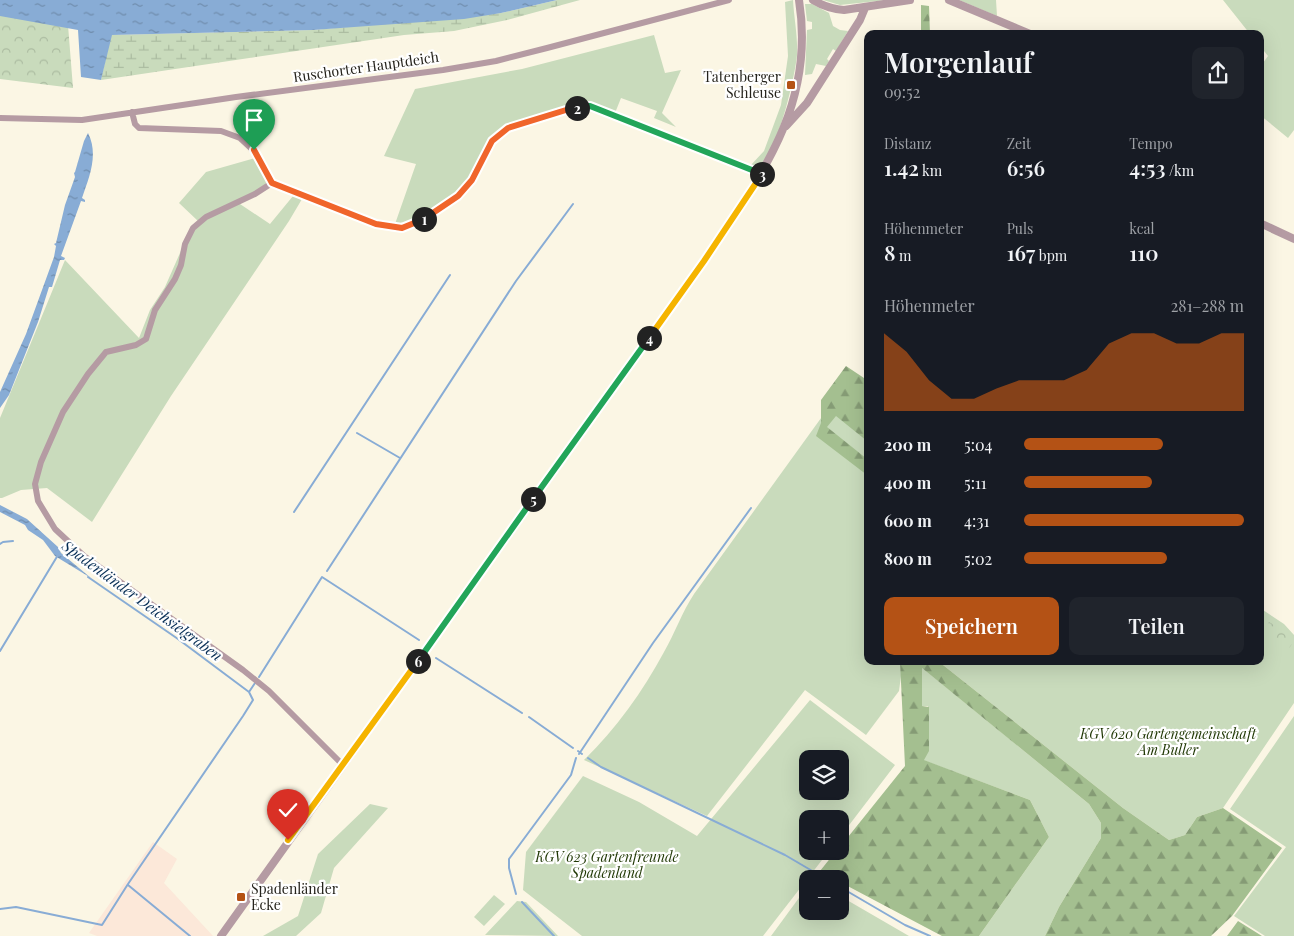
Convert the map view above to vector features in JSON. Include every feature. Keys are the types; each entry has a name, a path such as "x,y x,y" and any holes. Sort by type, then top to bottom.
{"street":[{"name":"Ruschorter Hauptdeich","path":"0,118 73,120 443,70 496,61 729,0"},
{"path":"221,936 704,261 762,174 785,128 793,106 802,57 799,0"},
{"path":"813,0 833,10 865,8 910,0"},
{"path":"949,0 1020,30"},
{"path":"785,128 807,103 860,20 865,8"},
{"path":"132,112 138,128 221,131 240,138 254,150 272,183 376,224 402,228 423,220 458,196 472,180 492,141 508,128 566,110 590,106 762,174"},
{"path":"272,183 255,194 206,217 193,228 185,244 181,265 175,279 156,310 146,339 136,345 106,352 88,374 64,412 41,462 35,484 38,501 55,529 84,556 243,670 268,691 342,765"},
{"path":"1264,224 1294,239"}],"shaded area":[{"path":"153,842 177,859 164,883 213,936 97,936 89,933"}],"green space":[{"path":"0,0 66,0 73,88 0,79"},
{"path":"557,0 580,0 507,20 454,31 404,35 101,80 111,35 313,30 501,13"},
{"path":"793,0 797,55 785,112 774,144 767,156 760,165 750,166 764,151 781,105 788,56 785,2"},
{"path":"823,0 887,0 840,5"},
{"path":"959,0 996,0 997,16"},
{"path":"1223,0 1294,0 1294,130 1288,138 1264,118 1264,62 1268,56 1264,51 1264,30 1247,30"},
{"path":"805,4 812,4 829,13 833,26 840,30 848,31 836,51 833,49 827,59 829,61 826,66 816,64 812,74 805,75 807,30 812,29 812,22 807,21"},
{"path":"921,5 929,6 930,30 921,30"},
{"path":"654,35 665,73 681,70 662,113 676,127 654,118 657,111 621,98 615,113 591,105 567,107 509,124 490,139 469,178 455,194 422,217 400,226 395,224 416,164 384,156 415,89 522,69"},
{"path":"259,157 275,179 240,204 270,224 293,196 302,199 171,396 92,522 47,488 21,490 0,498 0,418 65,260 139,338 150,310 165,287 191,228 198,221 179,203 206,172"},
{"path":"846,366 864,378 864,439 836,416 827,427 864,457 864,473 816,436 821,423 821,400"},
{"path":"829,407 864,435 864,665 902,665 899,691 866,735 805,690 707,816 584,760 607,736 638,695 664,652 694,594"},
{"name":"KGV 620 Gartengemeinschaft Am Buller","path":"1264,611 1284,624 1294,635 1294,703 1223,808 1197,817 1185,835 1169,840 1123,808 943,665 1264,665"},
{"path":"1269,622 1282,630 1293,643 1286,652 1264,638 1264,629"},
{"path":"900,665 943,665 1123,808 1169,840 1185,835 1197,817 1223,808 1282,848 1232,916 1211,936 1045,936 1059,907 1101,838 1101,823 1089,804 922,668 922,706 929,707 929,751 924,760 1030,800 1049,837 979,936 942,936 849,887 849,870 821,870 829,860 849,860 849,836 905,766"},
{"path":"921,667 1089,804 1101,823 1101,838 1059,907 1045,936 979,936 1049,837 1030,800 923,760 928,706 922,706"},
{"name":"KGV 623 Gartenfreunde Spadenland","path":"810,700 895,765 849,825 849,810 799,810 799,860 822,860 814,870 799,870 799,890 763,936 582,936 523,890 526,852 583,776 639,802 697,836"},
{"path":"1294,716 1294,936 1265,936 1234,916 1286,847 1230,809"},
{"path":"370,804 388,808 334,868 321,913 296,936 263,936 298,916 318,854"},
{"path":"494,895 505,904 484,926 474,917"},
{"path":"799,898 799,920 849,920 849,901 909,936 771,936"},
{"path":"517,901 526,902 558,936 485,935"},
{"path":"1238,921 1262,936 1227,936"}],"water":[{"path":"0,0 557,0 501,13 464,19 313,30 112,35 101,80 81,77 78,30 0,16"},
{"path":"88,133 93,149 93,158 82,198 85,202 81,201 61,256 65,258 60,260 52,287 49,287 38,322 9,395 0,408 0,392 26,334 54,257 56,246 54,244 56,243 65,205 75,177 74,173"},
{"path":"0,505 27,519 58,547 61,553 91,578 55,556 43,540 28,530 25,525 0,512"}],"waterway":[{"path":"327,571 516,281 573,204"},
{"path":"294,512 450,275"},
{"path":"357,433 400,458"},
{"path":"579,754 653,643 751,508"},
{"path":"0,544 13,541"},
{"path":"0,651 58,555"},
{"name":"Spadenländer Deichsielgraben","path":"88,577 178,639 249,692"},
{"path":"259,677 322,577 419,640"},
{"path":"436,658 522,713"},
{"path":"0,909 16,907 102,925 243,716 253,700 249,692 255,683"},
{"path":"529,717 573,748"},
{"path":"578,751 582,754"},
{"path":"516,894 509,868 509,859 571,775 576,758"},
{"path":"588,758 601,767 785,855 811,870"},
{"path":"128,885 190,936"},
{"path":"849,892 905,925 930,936"},
{"path":"522,902 554,936"}],"place":[{"name":"Tatenberger Schleuse","path":"791,85"},
{"name":"Spadenländer Ecke","path":"241,897"}],"route":[{"path":"254,150 272,183 376,224 402,228 423,220 458,196 472,180 492,141 508,128 566,110 590,106 762,174 704,261 288,840"}]}
